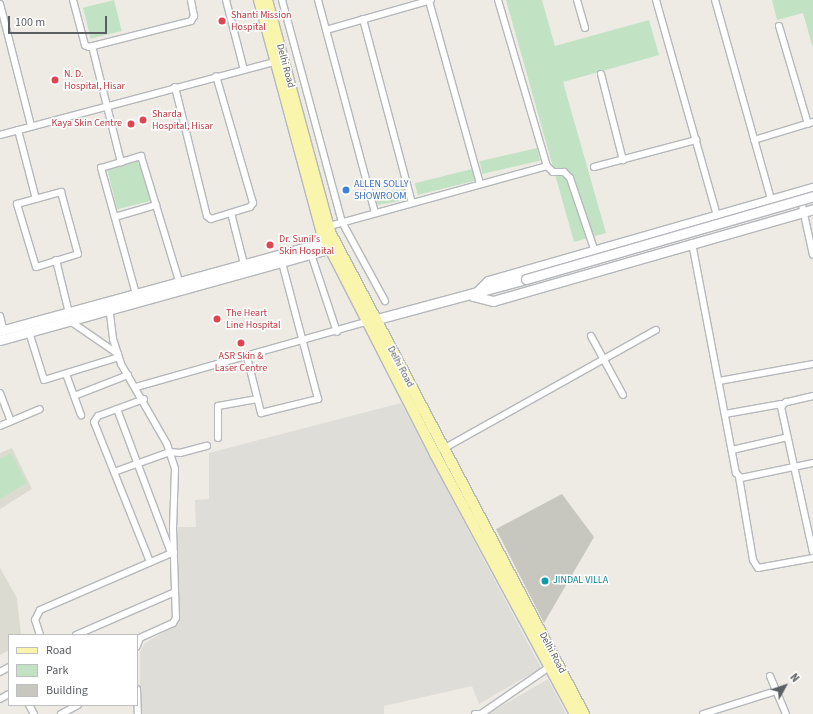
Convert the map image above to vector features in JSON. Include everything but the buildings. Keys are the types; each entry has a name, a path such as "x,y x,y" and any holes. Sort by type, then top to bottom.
{"main road":[{"name":"Delhi Road","path":"259,0 279,61 324,227 331,244 553,664 584,714"},
{"name":"Delhi Road","path":"267,0 279,61"},
{"path":"473,296 488,281 594,249 771,199 786,199 813,188"},
{"path":"371,320 473,296 813,196"},
{"path":"473,296 493,301 692,243 802,208 813,209"},
{"path":"281,258 311,254 331,244"},
{"path":"2,335 331,244"},
{"path":"109,306 136,294 181,286"},
{"path":"2,335 29,332 70,317"},
{"name":"Delhi Road","path":"371,320 443,449 553,664 574,714"}],"street":[{"path":"80,0 73,1 85,45 92,46 191,21 194,16 190,0"},
{"path":"226,0 244,70"},
{"path":"282,0 342,222 385,301"},
{"path":"318,0 375,213"},
{"path":"326,30 430,0 480,184"},
{"path":"498,0 547,166 553,172 564,172 570,178 594,249"},
{"path":"577,0 585,28"},
{"path":"656,0 717,215"},
{"path":"715,0 771,199"},
{"path":"0,4 31,126"},
{"path":"363,19 412,203"},
{"path":"754,140 810,123 779,26"},
{"path":"92,46 105,106 121,162"},
{"path":"0,135 216,76 279,61"},
{"path":"601,74 623,160"},
{"path":"175,87 207,216 211,219 250,207 253,203 216,76"},
{"path":"18,130 36,199"},
{"path":"594,167 696,140"},
{"path":"136,294 101,168 144,157 156,205 181,286"},
{"path":"324,227 547,166"},
{"path":"59,192 62,194 78,251 76,255 56,260 36,267 33,265 17,205 59,192"},
{"path":"802,208 794,212 787,208 786,199 794,197 802,208 813,255"},
{"path":"115,217 156,205"},
{"path":"231,213 245,268"},
{"path":"692,243 732,450 739,477 753,560 758,568 813,558"},
{"path":"311,254 337,332"},
{"path":"247,357 257,399 263,414 318,398 281,258"},
{"path":"56,260 70,317 118,355"},
{"path":"109,306 118,355 128,375 144,399 170,452 175,469 172,552 175,592 175,621 138,640"},
{"path":"0,316 2,335"},
{"path":"136,387 337,332 371,320"},
{"path":"443,449 656,330"},
{"path":"29,332 44,380 66,374 118,355"},
{"path":"591,336 623,395"},
{"path":"719,381 813,364"},
{"path":"66,374 81,415"},
{"path":"74,396 128,375"},
{"path":"0,393 11,421"},
{"path":"725,414 782,404 813,396"},
{"path":"144,399 94,418 150,562"},
{"path":"218,438 218,406 257,399"},
{"path":"782,404 813,552"},
{"path":"0,426 40,409"},
{"path":"118,409 172,552"},
{"path":"732,450 788,437"},
{"path":"114,472 170,452 180,453 208,446"},
{"path":"739,477 813,463"},
{"path":"40,634 35,620 40,610 172,552"},
{"path":"78,634 175,592"},
{"path":"475,714 481,714 553,664"},
{"path":"770,676 786,714"},
{"path":"703,714 776,691"},
{"path":"61,714 76,706"}],"shaded area":[{"path":"401,403 541,668 479,704 472,686 384,706 384,714 140,714 140,652 145,643 178,624 176,527 196,527 195,500 209,499 209,453"},
{"path":"12,448 32,489 0,509 0,453"},
{"path":"0,568 17,598 21,634 8,634 8,651 0,655"},
{"path":"548,679 566,714 488,714"}],"green space":[{"path":"114,0 122,31 91,39 83,8"},
{"path":"506,0 542,0 555,46 649,20 659,55 563,82 606,233 574,242"},
{"path":"772,0 813,0 813,48 803,13 777,20"},
{"path":"537,148 540,161 482,174 480,161"},
{"path":"141,160 151,201 117,209 107,168"},
{"path":"472,169 475,181 418,195 415,183"},
{"path":"405,189 407,200 377,205 375,194"},
{"path":"11,453 27,483 0,499 0,459"}],"place":[{"name":"Shanti Mission Hospital","path":"222,21"},
{"name":"N. D. Hospital, Hisar","path":"55,80"},
{"name":"Sharda Hospital, Hisar","path":"143,120"},
{"name":"Kaya Skin Centre","path":"131,124"},
{"name":"ALLEN SOLLY SHOWROOM","path":"346,190"},
{"name":"Dr. Sunil's Skin Hospital","path":"270,245"},
{"name":"The Heart Line Hospital","path":"217,319"},
{"name":"ASR Skin & Laser Centre","path":"241,343"},
{"name":"JINDAL VILLA","path":"545,581"}]}
